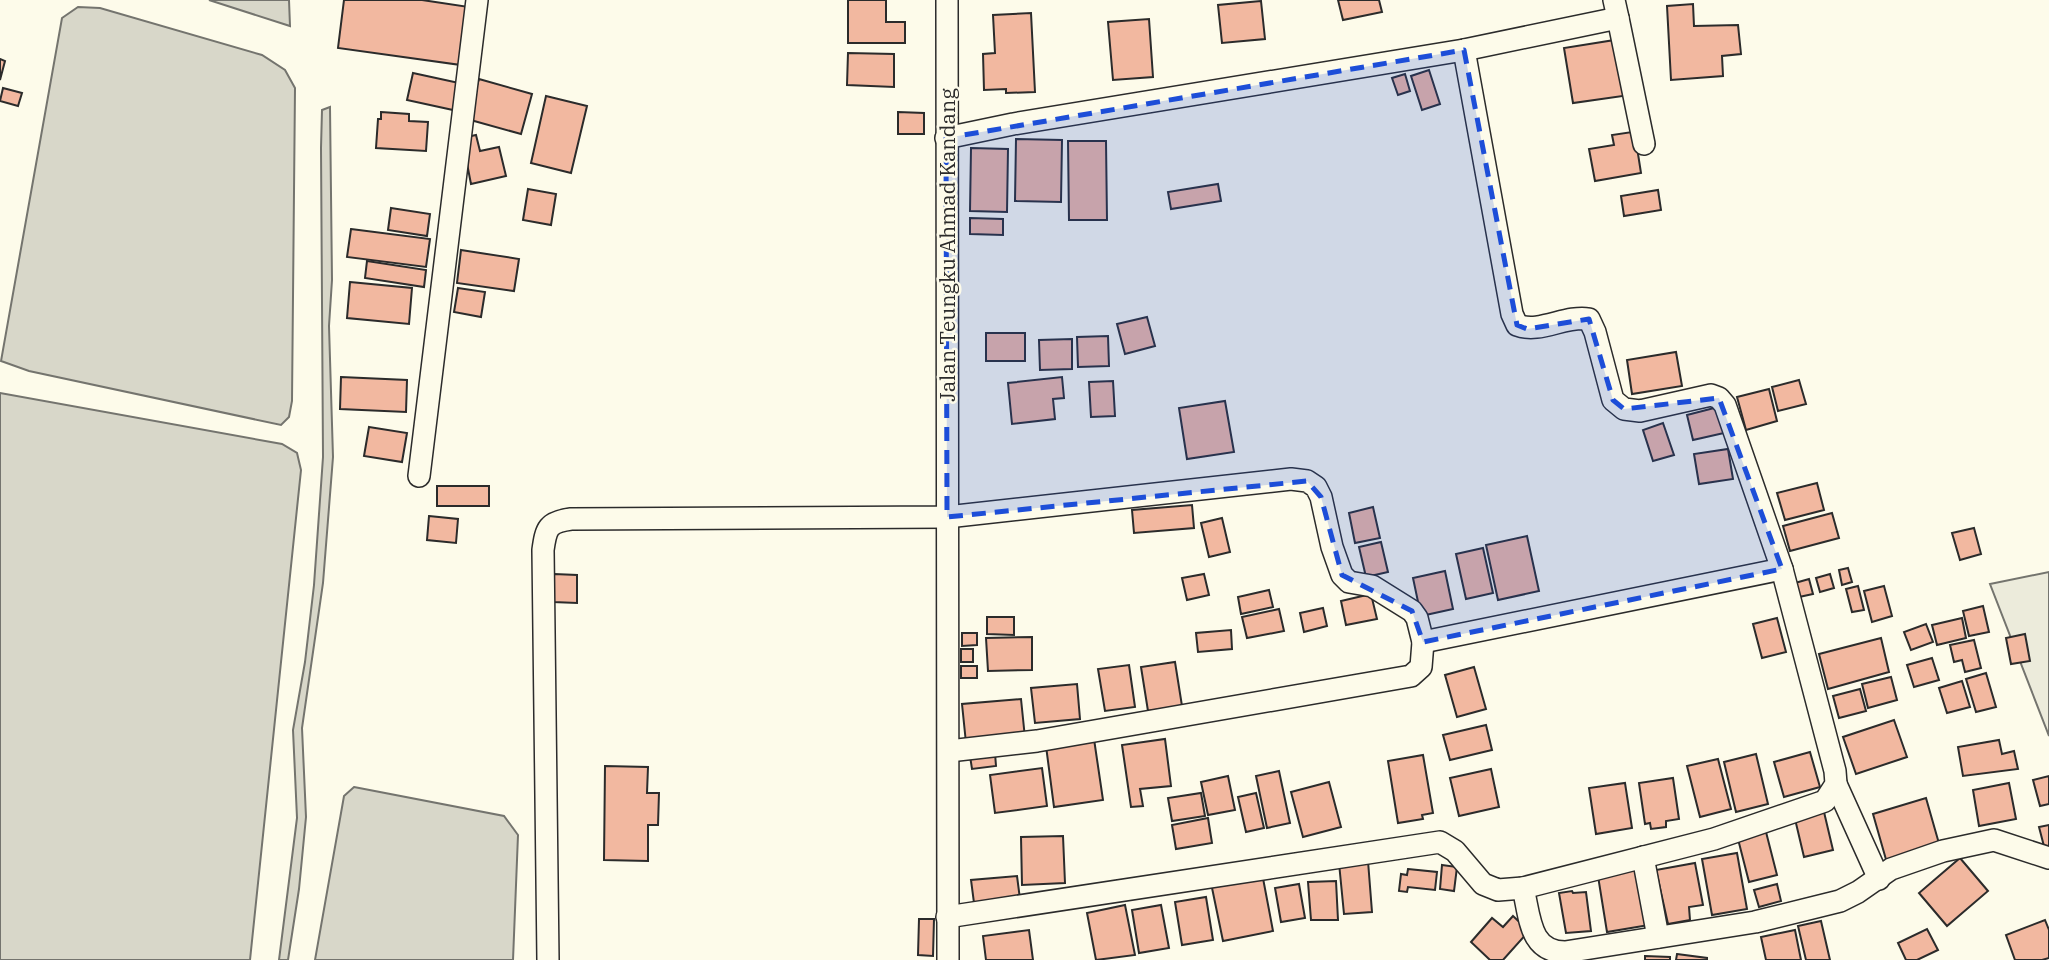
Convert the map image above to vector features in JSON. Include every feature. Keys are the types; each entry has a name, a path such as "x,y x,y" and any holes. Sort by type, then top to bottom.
{"street":[{"path":"419,476 477,0"},
{"name":"Jalan Teungku Ahmad Kandang","path":"947,0 948,960"},
{"path":"946,138 1013,124 1464,50 1616,9 1644,144"},
{"path":"1464,50 1517,325 1527,329 1577,317 1589,319 1613,400 1624,409 1640,411 1711,395 1719,398 1725,405 1782,569 1835,771 1836,784 1878,879"},
{"path":"548,960 543,550 548,528 555,521 947,502 1291,479 1307,481 1316,487 1342,575 1349,582 1372,586 1412,611 1417,618 1423,642 1421,667 1411,676 1037,741 948,751"},
{"path":"1423,642 1782,569"},
{"path":"947,917 1440,842 1455,851 1483,884 1498,890 1523,888 1714,839 1825,802 1836,784"},
{"path":"1523,888 1536,939 1543,947 1553,952 1755,922 1840,901 1891,869 1943,851 1994,840 2049,858"},
{"path":"1643,857 1658,937"}],"highlighted area":[{"path":"1464,50 1517,325 1527,329 1589,319 1613,400 1624,409 1719,398 1782,569 1423,642 1412,611 1342,575 1321,497 1307,481 947,517 946,138"}],"shaded area":[{"path":"209,0 289,0 290,26"},
{"path":"78,7 100,8 262,55 285,70 295,88 292,401 289,417 281,425 29,371 1,361 62,18"},
{"path":"330,107 332,280 329,326 333,457 323,583 302,728 306,817 299,889 288,960 279,960 297,818 293,730 305,662 314,585 323,457 321,148 322,110"},
{"path":"0,393 282,444 297,453 301,470 250,960 0,960"},
{"path":"2049,572 2049,736 1990,584"},
{"path":"354,787 504,816 518,835 513,960 315,960 344,796"}],"building":[{"path":"344,0 422,0 469,7 461,65 338,48"},
{"path":"848,0 886,0 886,22 905,22 905,43 848,43"},
{"path":"1338,0 1379,0 1382,12 1343,20"},
{"path":"1261,1 1265,39 1222,43 1218,5"},
{"path":"1693,4 1694,26 1738,25 1741,54 1722,56 1723,76 1671,80 1667,6"},
{"path":"1031,13 1035,92 1006,93 1006,89 984,90 983,54 995,53 993,15"},
{"path":"1149,19 1153,77 1113,80 1108,22"},
{"path":"1621,39 1630,95 1573,103 1564,48"},
{"path":"848,53 894,54 894,87 847,85"},
{"path":"0,59 5,61 0,80"},
{"path":"1429,70 1440,104 1422,110 1411,76"},
{"path":"413,73 459,83 453,110 407,100"},
{"path":"1405,74 1410,91 1398,95 1392,78"},
{"path":"479,79 532,94 521,134 467,119"},
{"path":"3,88 22,93 18,106 0,101"},
{"path":"546,96 587,106 571,173 531,163"},
{"path":"381,112 409,114 409,121 428,122 426,151 376,148"},
{"path":"898,112 924,113 924,134 898,134"},
{"path":"1632,132 1641,173 1595,181 1589,149 1614,145 1612,135"},
{"path":"476,135 480,151 499,147 506,176 471,184 462,138"},
{"path":"1016,139 1062,140 1061,202 1015,201"},
{"path":"1068,141 1106,141 1107,220 1069,220"},
{"path":"971,148 1008,149 1007,212 970,211"},
{"path":"1218,184 1221,201 1171,209 1168,192"},
{"path":"528,189 556,194 551,225 523,220"},
{"path":"1658,190 1661,210 1624,216 1621,196"},
{"path":"391,208 430,214 427,236 388,230"},
{"path":"970,218 1003,219 1003,235 970,234"},
{"path":"351,229 430,239 426,267 347,257"},
{"path":"461,250 519,259 514,291 457,283"},
{"path":"367,261 426,270 424,287 365,278"},
{"path":"350,282 412,288 409,324 347,318"},
{"path":"458,288 485,292 481,317 454,312"},
{"path":"1147,317 1155,346 1125,354 1117,324"},
{"path":"986,333 1025,333 1025,361 986,361"},
{"path":"1108,336 1109,366 1078,367 1077,337"},
{"path":"1072,339 1072,369 1040,370 1039,340"},
{"path":"1676,352 1682,386 1632,394 1627,360"},
{"path":"341,377 407,380 406,412 340,409"},
{"path":"1062,377 1064,398 1053,399 1055,419 1012,424 1008,383"},
{"path":"1799,380 1806,404 1778,411 1772,387"},
{"path":"1113,381 1115,416 1091,417 1089,382"},
{"path":"1769,389 1777,421 1746,430 1737,397"},
{"path":"1225,401 1234,452 1187,459 1179,408"},
{"path":"1718,407 1724,433 1693,440 1687,415"},
{"path":"1663,423 1674,455 1653,461 1643,430"},
{"path":"369,427 407,433 402,462 364,456"},
{"path":"1728,449 1733,479 1699,484 1694,454"},
{"path":"1817,483 1824,510 1785,520 1777,493"},
{"path":"437,486 489,486 489,506 437,506"},
{"path":"1192,505 1194,528 1134,533 1132,510"},
{"path":"1373,507 1380,538 1355,543 1349,513"},
{"path":"1832,513 1839,538 1790,551 1783,526"},
{"path":"429,516 458,519 456,543 427,540"},
{"path":"1222,518 1230,552 1209,557 1201,523"},
{"path":"1974,528 1981,554 1960,560 1952,533"},
{"path":"1527,536 1539,591 1498,600 1486,545"},
{"path":"1381,542 1388,572 1366,577 1359,547"},
{"path":"1483,548 1493,593 1466,599 1456,554"},
{"path":"1848,568 1852,582 1842,585 1839,570"},
{"path":"1445,571 1453,609 1421,616 1413,578"},
{"path":"554,574 577,575 577,603 553,602"},
{"path":"1204,574 1209,595 1187,600 1182,578"},
{"path":"1830,574 1834,588 1820,592 1816,578"},
{"path":"1809,579 1813,594 1799,597 1795,583"},
{"path":"1858,586 1864,610 1852,612 1846,589"},
{"path":"1884,586 1892,616 1872,622 1864,591"},
{"path":"1269,590 1273,607 1241,614 1238,597"},
{"path":"1371,594 1377,619 1346,625 1341,601"},
{"path":"1983,606 1989,632 1969,636 1963,611"},
{"path":"1323,608 1327,626 1304,632 1300,613"},
{"path":"1279,609 1284,631 1247,638 1242,617"},
{"path":"987,617 1014,617 1014,635 987,634"},
{"path":"1777,618 1786,652 1762,658 1753,624"},
{"path":"1962,618 1966,638 1937,645 1932,625"},
{"path":"1926,624 1933,642 1911,650 1904,632"},
{"path":"1231,630 1232,649 1198,652 1196,633"},
{"path":"962,633 977,633 977,645 962,646"},
{"path":"2025,634 2030,661 2011,664 2006,638"},
{"path":"1032,637 1032,670 988,671 986,638"},
{"path":"1881,638 1889,672 1828,689 1819,654"},
{"path":"1974,640 1981,668 1965,672 1962,660 1954,662 1950,645"},
{"path":"961,649 973,649 973,662 961,662"},
{"path":"1932,658 1939,680 1914,687 1907,665"},
{"path":"1175,662 1182,706 1148,711 1141,667"},
{"path":"1129,665 1135,707 1105,711 1098,669"},
{"path":"961,666 977,666 977,678 961,678"},
{"path":"1474,667 1486,709 1457,717 1445,675"},
{"path":"1986,673 1996,707 1976,712 1966,679"},
{"path":"1891,677 1897,700 1868,708 1862,684"},
{"path":"1962,681 1970,707 1947,713 1939,688"},
{"path":"1077,684 1080,719 1035,723 1031,688"},
{"path":"1860,689 1866,711 1839,718 1833,696"},
{"path":"1021,699 1025,738 966,743 962,704"},
{"path":"1894,720 1907,757 1856,774 1843,737"},
{"path":"1486,725 1492,750 1450,760 1443,735"},
{"path":"1094,739 1103,800 1054,807 1046,746"},
{"path":"1165,739 1171,786 1140,789 1143,806 1131,807 1122,745"},
{"path":"1999,740 2002,754 2014,751 2018,769 1963,776 1958,747"},
{"path":"1810,752 1820,787 1784,797 1774,762"},
{"path":"995,753 996,766 972,769 970,756"},
{"path":"1756,754 1768,804 1736,812 1724,762"},
{"path":"1423,755 1433,813 1422,815 1423,819 1398,823 1388,761"},
{"path":"1718,759 1731,809 1700,817 1687,766"},
{"path":"605,766 648,767 647,793 659,793 658,825 648,825 648,861 604,860"},
{"path":"1042,768 1047,806 995,813 990,775"},
{"path":"1491,769 1499,807 1459,816 1450,778"},
{"path":"1279,771 1290,823 1267,828 1256,776"},
{"path":"1228,776 1235,810 1208,815 1201,782"},
{"path":"2049,776 2049,804 2040,806 2033,780"},
{"path":"1673,778 1679,819 1666,821 1666,827 1651,829 1650,823 1645,824 1639,783"},
{"path":"1329,782 1341,827 1303,837 1291,792"},
{"path":"1625,783 1632,828 1596,834 1589,788"},
{"path":"2009,783 2016,819 1979,826 1973,790"},
{"path":"1201,793 1205,816 1172,821 1168,798"},
{"path":"1256,793 1264,828 1246,832 1238,797"},
{"path":"1926,798 1940,847 1887,863 1873,814"},
{"path":"1824,812 1833,850 1804,857 1795,819"},
{"path":"1208,818 1212,843 1176,849 1172,825"},
{"path":"2049,825 2049,854 2046,854 2039,827"},
{"path":"1766,832 1777,875 1749,882 1738,839"},
{"path":"1063,836 1065,883 1022,885 1021,837"},
{"path":"1737,853 1747,909 1712,915 1702,859"},
{"path":"1960,858 1988,891 1947,926 1919,893"},
{"path":"1368,861 1372,912 1344,914 1339,863"},
{"path":"1695,863 1703,905 1689,907 1690,920 1668,924 1656,870"},
{"path":"1442,865 1457,867 1454,891 1440,889"},
{"path":"1645,868 1655,924 1607,932 1598,876"},
{"path":"1408,869 1437,872 1435,890 1408,887 1407,892 1399,891 1401,874 1407,875"},
{"path":"1262,873 1273,931 1223,941 1211,883"},
{"path":"1017,876 1020,899 974,903 971,880"},
{"path":"1336,881 1338,920 1311,920 1308,882"},
{"path":"1299,884 1305,918 1281,922 1275,888"},
{"path":"1777,884 1781,901 1759,907 1754,890"},
{"path":"1586,892 1591,931 1566,933 1559,893"},
{"path":"1206,897 1213,940 1182,945 1175,902"},
{"path":"1125,905 1135,955 1096,960 1087,913"},
{"path":"1161,905 1169,948 1139,953 1132,910"},
{"path":"1513,916 1529,931 1503,960 1490,960 1471,942 1492,918 1503,927"},
{"path":"919,919 934,919 933,956 918,955"},
{"path":"2045,920 2049,930 2049,958 2015,960 2006,935"},
{"path":"1821,921 1830,960 1806,960 1798,926"},
{"path":"1927,929 1938,950 1917,960 1906,960 1898,943"},
{"path":"1029,930 1033,960 986,960 983,936"},
{"path":"1795,930 1801,960 1766,960 1761,937"},
{"path":"1677,954 1707,958 1707,960 1676,960"},
{"path":"1645,956 1670,957 1670,960 1645,960"}]}
